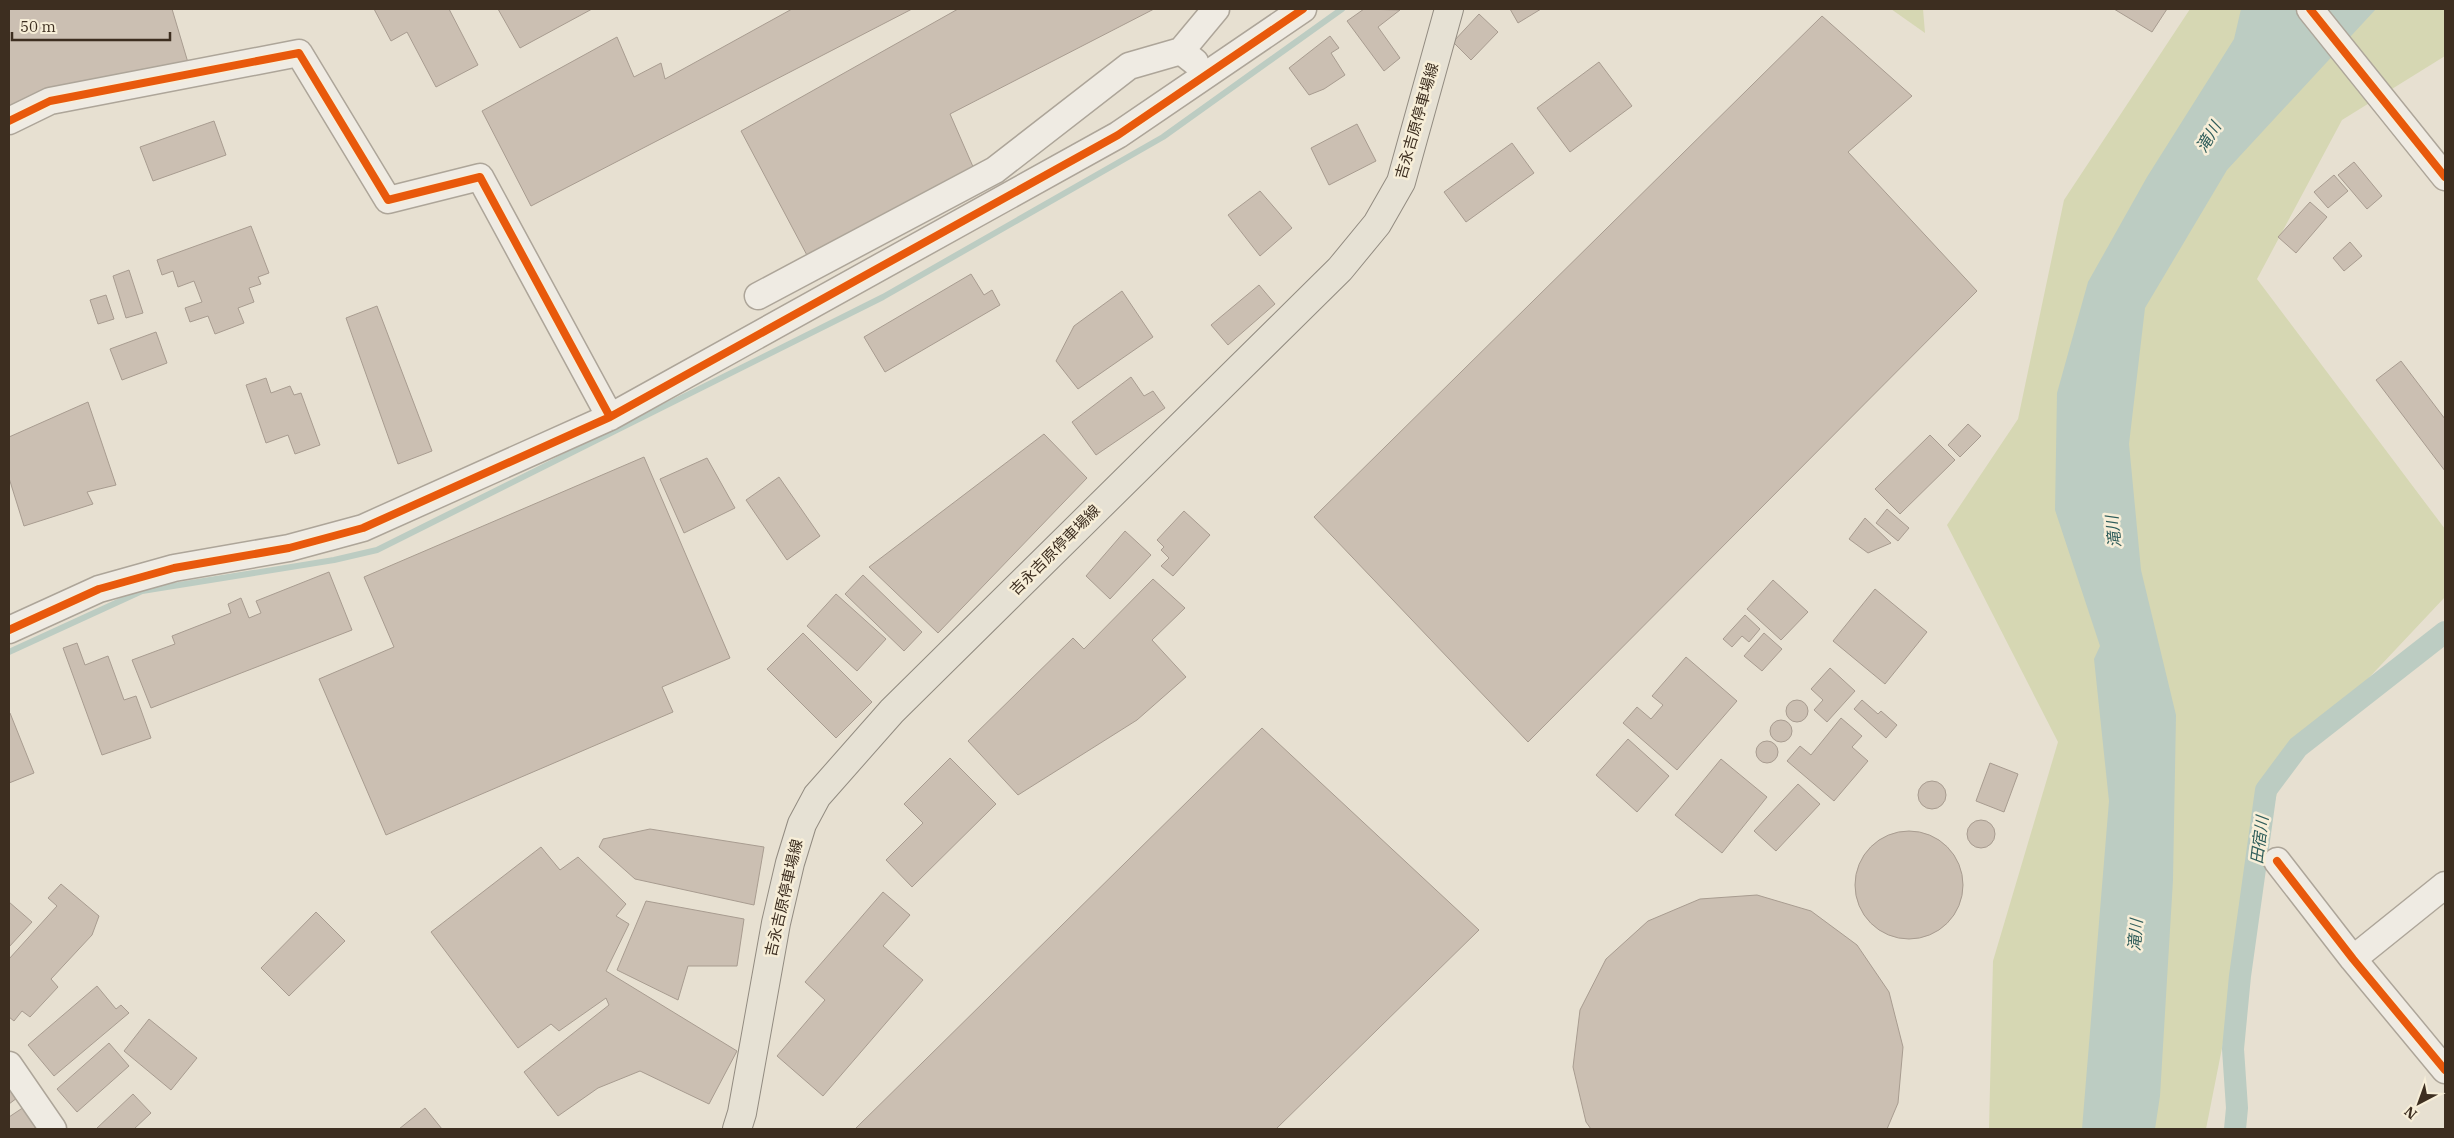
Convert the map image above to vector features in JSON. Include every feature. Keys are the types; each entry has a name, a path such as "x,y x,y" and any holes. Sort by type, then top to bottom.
{"main road":[{"name":"吉永吉原停車場線","path":"737,1129 742,1113 776,923 790,863 802,824 817,796 892,711 1340,269 1377,224 1401,182 1450,9"}],"street":[{"path":"758,296 995,170 1128,66 1181,51 1216,9"},
{"path":"9,630 99,589 174,568 289,548 362,528 610,417 1118,135 1303,9"},
{"path":"2310,9 2445,178"},
{"path":"1181,51 1210,74"},
{"path":"9,122 50,101 299,53 388,200 480,177 610,417"},
{"path":"2277,861 2353,959 2445,1070"},
{"path":"2353,959 2445,886"},
{"path":"9,1064 53,1129"}],"green space":[{"path":"1891,9 1923,9 1925,33"},
{"path":"2190,9 2445,9 2445,56 2342,120 2257,279 2445,529 2445,597 2283,769 2255,881 2206,1129 1989,1129 1993,961 2058,742 1947,525 2018,419 2064,200"}],"water":[{"name":"滝川","path":"2241,9 2376,9 2227,170 2145,308 2129,444 2141,570 2176,715 2173,880 2160,1096 2155,1129 2082,1129 2109,801 2094,659 2100,646 2055,510 2057,393 2088,282 2147,177 2234,39"}],"building":[{"path":"9,9 172,9 189,66 9,108"},
{"path":"374,9 449,9 478,65 436,87 407,32 391,41"},
{"path":"498,9 592,9 520,48"},
{"path":"792,9 912,9 531,206 482,111 617,37 634,77 661,63 665,79"},
{"path":"958,9 1154,9 950,114 974,169 809,259 741,131"},
{"path":"1364,9 1400,10 1378,27 1400,58 1384,71 1347,21"},
{"path":"1510,9 1541,9 1518,23"},
{"path":"2114,9 2167,9 2152,32"},
{"path":"1479,14 1498,32 1471,60 1453,42"},
{"path":"1822,16 1912,96 1848,152 1977,291 1528,742 1314,517"},
{"path":"1330,36 1339,48 1331,53 1345,75 1324,89 1309,95 1289,68"},
{"path":"1599,62 1632,106 1570,152 1537,108"},
{"path":"214,121 226,155 153,181 140,147"},
{"path":"1357,124 1376,161 1329,185 1311,148"},
{"path":"1512,143 1534,173 1466,222 1444,192"},
{"path":"2354,162 2382,196 2367,209 2338,175"},
{"path":"2334,175 2348,191 2328,208 2314,192"},
{"path":"1260,191 1292,228 1260,256 1228,215"},
{"path":"2310,202 2327,217 2296,253 2278,237"},
{"path":"251,226 269,273 258,277 261,284 249,288 254,302 238,308 244,323 215,334 208,316 190,322 185,308 202,302 194,281 178,287 173,271 162,275 157,260"},
{"path":"2350,242 2362,256 2344,271 2333,258"},
{"path":"129,270 143,313 126,318 113,276"},
{"path":"971,274 984,295 992,290 1000,305 885,372 864,337"},
{"path":"1259,285 1275,304 1228,345 1211,325"},
{"path":"1122,291 1153,337 1078,389 1056,361 1074,326"},
{"path":"106,295 114,319 98,324 90,300"},
{"path":"377,306 432,451 398,464 346,318"},
{"path":"156,332 167,363 122,380 110,349"},
{"path":"2401,361 2445,419 2445,471 2376,380"},
{"path":"1131,377 1144,396 1153,391 1165,408 1096,455 1072,422"},
{"path":"266,378 271,393 290,386 294,395 301,393 320,445 295,454 288,435 266,443 246,385"},
{"path":"88,402 116,485 87,492 93,504 24,526 9,478 9,437"},
{"path":"1968,424 1981,436 1960,457 1948,445"},
{"path":"1044,434 1087,478 938,633 869,567"},
{"path":"1930,435 1955,460 1900,514 1875,489"},
{"path":"644,457 730,658 662,687 673,712 386,835 319,679 394,647 364,577"},
{"path":"707,458 735,508 684,533 660,479"},
{"path":"779,477 820,536 787,560 746,500"},
{"path":"1887,509 1909,528 1898,541 1876,523"},
{"path":"1184,511 1210,535 1173,576 1161,566 1169,558 1161,550 1164,547 1157,540"},
{"path":"1865,518 1891,543 1868,553 1849,539"},
{"path":"1125,531 1151,555 1110,599 1086,576"},
{"path":"329,572 352,630 151,708 132,660 175,644 172,636 231,613 228,604 241,598 249,618 261,613 256,601"},
{"path":"863,575 922,632 904,651 845,594"},
{"path":"1153,579 1185,608 1152,640 1186,677 1137,720 1018,795 968,741 1073,638 1084,649"},
{"path":"1773,580 1808,612 1781,640 1747,609"},
{"path":"1875,589 1927,632 1885,684 1833,641"},
{"path":"836,594 886,639 857,671 807,626"},
{"path":"1745,615 1760,629 1749,642 1742,636 1732,647 1723,639"},
{"path":"803,633 872,702 836,738 767,669"},
{"path":"1764,633 1782,649 1762,671 1744,656"},
{"path":"77,643 85,665 108,656 124,700 136,696 151,738 102,755 63,648"},
{"path":"1686,657 1737,701 1677,770 1623,723 1637,707 1651,719 1663,705 1652,696"},
{"path":"1830,668 1855,691 1827,722 1814,710 1823,700 1811,689"},
{"path":"1797,700 1805,703 1808,711 1805,719 1797,722 1789,719 1786,711 1789,703"},
{"path":"1862,700 1878,714 1881,711 1897,725 1886,738 1854,709"},
{"path":"9,713 34,773 9,783"},
{"path":"1841,718 1862,736 1852,747 1868,761 1834,801 1787,761 1800,746 1811,755"},
{"path":"1781,720 1789,723 1792,731 1789,739 1781,742 1773,739 1770,731 1773,723"},
{"path":"1262,728 1479,930 1276,1129 855,1129"},
{"path":"1628,739 1669,776 1637,812 1596,775"},
{"path":"1767,741 1775,744 1778,752 1775,760 1767,763 1759,760 1756,752 1759,744"},
{"path":"950,758 996,804 912,887 886,860 923,823 904,804"},
{"path":"1721,759 1767,797 1722,853 1675,815"},
{"path":"1990,763 2018,774 2004,812 1976,801"},
{"path":"1932,781 1942,785 1946,795 1942,805 1932,809 1922,805 1918,795 1922,785"},
{"path":"1798,784 1820,804 1776,851 1754,831"},
{"path":"1981,820 1991,824 1995,834 1991,844 1981,848 1971,844 1967,834 1971,824"},
{"path":"650,829 764,847 754,905 635,879 599,847 603,839"},
{"path":"1909,831 1930,835 1948,846 1959,864 1963,885 1959,906 1948,924 1930,935 1909,939 1888,935 1870,924 1859,906 1855,885 1859,864 1870,846 1888,835"},
{"path":"541,847 560,870 578,857 626,904 616,916 629,924 606,971 737,1051 709,1104 640,1071 598,1088 558,1116 524,1072 609,1005 606,998 559,1031 551,1024 518,1048 431,932"},
{"path":"61,884 99,916 92,935 51,979 58,987 30,1017 22,1011 14,1021 9,1017 9,959 57,906 48,898"},
{"path":"883,892 910,915 883,946 923,980 823,1096 777,1056 825,1000 805,982"},
{"path":"1757,895 1811,911 1857,945 1889,992 1903,1047 1898,1103 1887,1129 1591,1129 1586,1122 1573,1067 1580,1010 1606,959 1648,921 1700,899"},
{"path":"646,901 744,919 737,966 688,966 678,1000 617,970"},
{"path":"9,902 32,922 9,947"},
{"path":"316,912 345,941 289,996 261,968"},
{"path":"97,986 116,1009 121,1005 129,1013 54,1076 28,1045"},
{"path":"149,1019 197,1058 171,1090 124,1051"},
{"path":"109,1043 129,1066 77,1112 57,1089"},
{"path":"9,1087 17,1098 9,1104"},
{"path":"133,1094 151,1113 134,1129 96,1129"},
{"path":"24,1107 36,1129 9,1129 9,1117"},
{"path":"425,1108 442,1129 399,1129"}],"waterway":[{"path":"9,652 142,591 334,560 377,550 883,297 1163,137 1342,9"},
{"name":"田宿川","path":"2235,1129 2237,1108 2233,1049 2240,976 2266,790 2298,747 2445,632"}],"cycle path":[{"path":"9,630 99,589 174,568 289,548 363,528 610,417 1118,135 1303,9"},
{"path":"2310,9 2445,177"},
{"path":"9,121 50,101 299,53 388,200 480,177 610,417"},
{"path":"2277,861 2353,959 2445,1070"}]}
